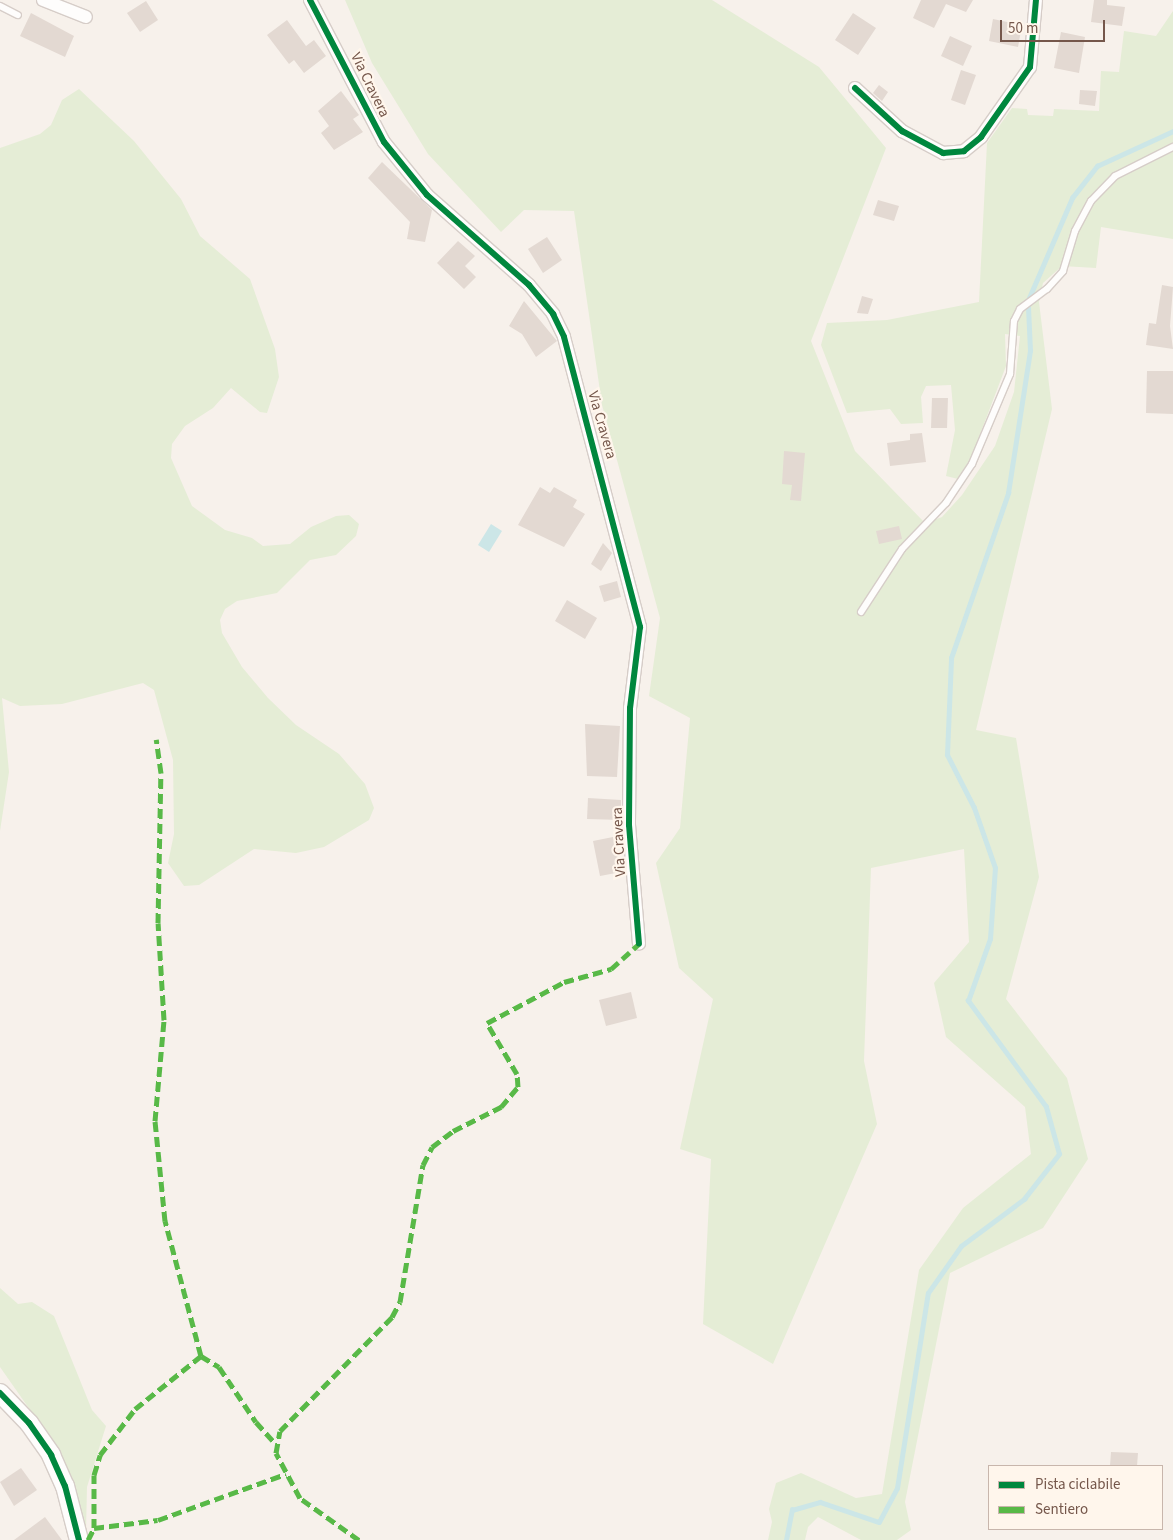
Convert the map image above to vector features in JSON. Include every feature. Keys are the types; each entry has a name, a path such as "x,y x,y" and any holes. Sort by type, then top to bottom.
{"street":[{"path":"43,0 86,17"},
{"name":"Via Cravera","path":"310,0 384,142 434,202 529,286 553,314 564,337 640,627 630,708 629,825 639,944"},
{"path":"854,88 902,131 943,154 964,152 981,137 1030,68 1036,0"},
{"path":"0,1393 51,1455 65,1486 79,1540"}],"lane":[{"path":"0,6 18,15"},
{"path":"860,612 902,549 946,503 972,464 1010,374 1014,321 1020,308 1047,289 1063,271 1075,231 1090,201 1115,176 1173,147"}],"green space":[{"path":"345,0 712,0 819,67 886,148 811,341 855,451 925,523 942,517 962,495 995,446 1014,392 1020,336 1005,334 1006,366 970,461 958,479 946,476 955,430 951,385 926,386 921,397 923,423 901,424 890,409 847,413 821,345 827,323 887,320 979,302 987,143 1012,108 1027,109 1028,115 1053,116 1054,109 1099,111 1101,71 1119,72 1124,31 1156,36 1173,11 1173,239 1101,227 1096,268 1062,266 1043,283 1039,302 1052,409 976,730 1016,738 1039,877 1006,999 1067,1078 1088,1159 1043,1228 950,1273 905,1502 911,1530 897,1540 861,1540 818,1517 808,1527 805,1540 768,1540 772,1522 769,1509 776,1483 801,1473 856,1498 882,1494 919,1270 963,1208 1031,1154 1025,1107 946,1037 934,983 969,942 964,849 871,868 864,1061 877,1124 773,1364 703,1324 711,1159 680,1149 713,999 679,968 656,863 680,828 690,718 649,696 660,618 602,405 574,211 524,210 501,232 428,154 372,63"},
{"path":"79,89 134,141 181,199 200,236 250,279 275,349 279,377 267,413 260,412 231,388 213,408 185,426 172,444 171,458 192,506 225,530 252,538 263,546 290,544 311,527 336,516 349,515 359,524 356,536 336,555 310,560 277,593 237,601 225,609 220,620 222,633 242,667 268,698 296,725 339,754 365,784 374,808 369,820 324,847 296,853 254,849 199,885 184,886 168,863 174,834 173,760 154,690 143,683 62,704 20,706 2,698 9,772 0,831 0,148 40,134 51,125 62,100"},
{"path":"0,1288 18,1304 32,1302 54,1316 92,1410 106,1426 87,1487 86,1531 56,1447 0,1367"}],"water":[{"path":"491,524 502,531 489,552 478,545"}],"building":[{"path":"921,0 973,0 966,12 946,4 934,28 913,18"},
{"path":"1094,0 1107,0 1107,5 1125,7 1122,26 1091,22"},
{"path":"146,1 158,20 140,32 127,13"},
{"path":"31,13 74,36 65,57 20,36"},
{"path":"853,13 876,28 858,55 835,40"},
{"path":"993,19 1022,25 1018,47 989,41"},
{"path":"287,20 306,46 314,40 326,56 304,73 294,60 289,64 267,35"},
{"path":"1061,32 1085,37 1079,73 1054,68"},
{"path":"950,36 972,46 963,66 941,56"},
{"path":"961,70 976,75 965,105 951,100"},
{"path":"879,85 888,92 882,101 873,93"},
{"path":"1080,90 1097,91 1095,106 1079,104"},
{"path":"341,91 359,115 353,119 363,132 334,150 321,133 329,126 318,111"},
{"path":"382,162 432,210 425,242 407,239 410,222 368,178"},
{"path":"878,200 899,206 894,221 873,215"},
{"path":"547,237 562,260 543,273 528,249"},
{"path":"458,241 475,256 465,266 476,277 464,289 437,263"},
{"path":"1162,285 1173,287 1170,326 1173,349 1146,345 1149,323 1156,324"},
{"path":"862,296 873,299 868,314 857,313"},
{"path":"524,301 557,341 536,357 522,334 509,326"},
{"path":"1147,371 1173,371 1173,414 1146,413"},
{"path":"932,398 948,398 947,428 931,428"},
{"path":"922,433 926,462 890,466 887,443 910,440 910,434"},
{"path":"784,451 805,453 801,501 790,500 792,485 782,484"},
{"path":"540,487 550,493 554,487 577,500 573,507 585,514 564,547 518,525"},
{"path":"899,526 902,539 879,544 876,531"},
{"path":"603,543 612,553 601,571 591,564"},
{"path":"617,581 621,597 604,602 599,586"},
{"path":"567,600 597,618 585,639 555,621"},
{"path":"585,724 620,726 617,777 587,776"},
{"path":"588,798 621,800 621,820 587,819"},
{"path":"613,837 621,872 600,876 593,841"},
{"path":"631,992 637,1018 606,1026 599,1000"},
{"path":"1111,1452 1138,1453 1137,1465 1110,1465"},
{"path":"21,1468 37,1490 14,1506 0,1482"},
{"path":"45,1517 62,1540 14,1540"}],"waterway":[{"path":"1029,298 1072,198 1097,166 1173,131"},
{"path":"786,1540 792,1510 820,1502 879,1522 897,1488 928,1293 961,1246 1024,1199 1059,1154 1046,1107 968,1001 990,939 995,868 974,808 947,755 951,658 1008,493 1030,351 1028,307"}],"marked path":[{"path":"88,1540 94,1528 94,1475 100,1455 135,1409 201,1356 165,1221 155,1121 164,1020 158,923 161,773 156,739"},
{"path":"359,1540 300,1498 276,1453 280,1431 392,1317 400,1302 423,1165 432,1147 453,1131 501,1107 518,1087 517,1074 487,1023 564,982 611,969 639,944"},
{"path":"201,1356 219,1367 256,1422 275,1443"},
{"path":"94,1528 158,1520 286,1474"}],"cycle path":[{"path":"310,0 384,142 427,195 529,285 553,314 564,337 640,627 630,708 629,825 639,944"},
{"path":"855,88 902,131 943,153 964,151 981,137 1030,67 1036,0"},
{"path":"0,1393 29,1423 51,1455 65,1486 79,1540"}]}
